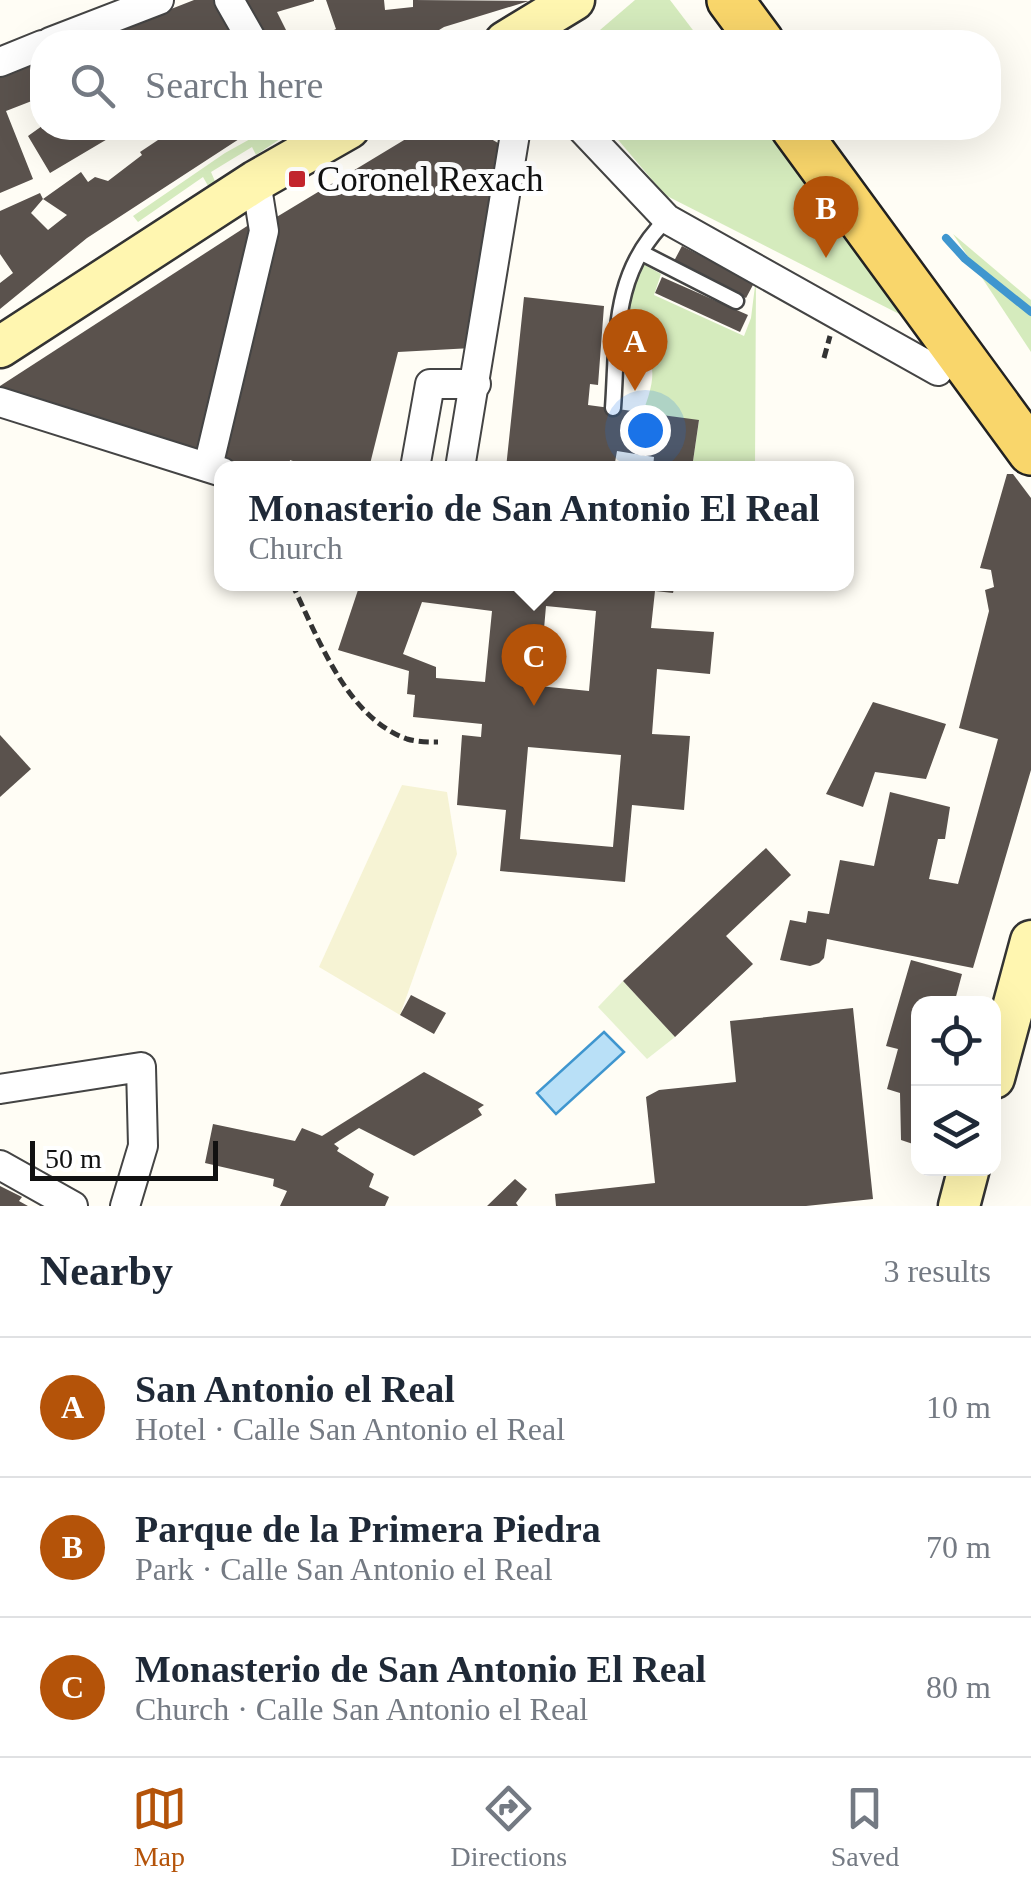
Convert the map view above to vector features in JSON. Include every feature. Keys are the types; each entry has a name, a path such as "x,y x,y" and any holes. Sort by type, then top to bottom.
{"main road":[{"path":"532,30 574,0"},
{"path":"702,0 724,30"},
{"path":"730,0 753,30"},
{"path":"0,347 256,182 303,140"},
{"path":"803,140 1031,452"},
{"path":"833,140 1031,416"},
{"path":"1001,1052 1031,941"},
{"path":"958,1206 967,1176"}],"street":[{"path":"81,30 158,0"},
{"path":"229,0 246,30"},
{"path":"0,62 30,51"},
{"path":"461,461 514,140"},
{"path":"592,140 667,218 938,371"},
{"path":"217,461 264,232 256,182"},
{"path":"416,461 430,384 476,384"},
{"path":"0,402 214,470"},
{"path":"0,1089 141,1066 143,1146 125,1206"},
{"path":"0,1165 73,1206"}],"lane":[{"path":"614,408 625,280 667,218"},
{"path":"642,254 736,301"}],"path":[{"path":"296,591 338,673 360,704 393,732 411,740 438,742"}],"shaded area":[{"path":"402,785 447,792 457,854 400,1015 319,967"}],"green space":[{"path":"635,0 670,0 693,30 600,30"},
{"path":"248,140 278,140 256,155 252,147 211,172 217,186 211,191 203,177 138,222 133,216"},
{"path":"618,140 775,140 911,320 665,195"},
{"path":"953,234 1031,300 1031,352"},
{"path":"643,264 661,274 654,295 744,336 751,318 756,278 755,461 693,461 699,421 643,412 652,373 648,354 625,323 630,293"},
{"path":"623,981 675,1037 647,1059 598,1007"}],"water":[{"path":"604,1032 624,1052 556,1114 537,1093"}],"building":[{"path":"194,0 213,0 229,30 118,30"},
{"path":"244,0 314,0 277,12 286,30 260,30"},
{"path":"326,0 384,0 385,10 413,7 413,0 529,1 439,30 336,29"},
{"path":"30,64 30,102 6,111 33,179 0,193 0,76"},
{"path":"30,140 106,140 50,173"},
{"path":"158,140 238,140 87,238 0,309 0,283 13,273 0,254 0,211 40,193 43,199 81,172 88,182 95,177 108,181","holes":["43,199 67,215 48,230 31,213"]},
{"path":"404,140 493,140 505,147 472,348 398,352 371,461 218,460 275,218"},
{"path":"258,219 208,457 0,394 0,386"},
{"path":"682,246 754,283 746,298 674,261"},
{"path":"662,277 748,315 740,332 655,293"},
{"path":"524,297 604,306 598,385 590,384 588,405 699,420 693,461 654,461 654,457 617,451 615,461 507,461"},
{"path":"1007,474 1013,474 1031,498 1031,770 973,968 827,939 824,958 819,963 810,966 780,960 790,920 806,923 808,911 829,914 840,860 874,866 890,792 950,807 945,839 938,839 929,879 958,884 998,739 959,728 989,611 985,590 994,587 991,570 980,568"},
{"path":"358,591 655,591 651,628 714,632 710,674 657,669 652,734 690,736 684,810 632,805 625,882 500,871 506,810 457,805 462,735 481,737 482,724 413,717 415,695 407,694 409,671 338,650","holes":["422,602 492,611 485,682 436,678 436,667 403,654","546,606 596,611 589,691 539,686","528,747 621,755 613,847 520,839"]},
{"path":"873,702 946,724 926,779 875,772 863,807 826,794"},
{"path":"0,735 31,769 0,797"},
{"path":"766,848 791,875 726,936 753,964 675,1037 623,981"},
{"path":"911,960 962,974 956,996 911,996 911,1143 901,1140 900,1093 887,1089 898,1049 886,1046"},
{"path":"411,995 446,1013 434,1034 400,1015"},
{"path":"853,1008 873,1199 806,1206 556,1206 555,1194 655,1183 646,1097 659,1090 736,1082 730,1021"},
{"path":"424,1072 484,1105 478,1109 482,1115 414,1156 359,1128 334,1144 339,1148 337,1151 374,1174 369,1187 389,1197 385,1206 280,1206 287,1191 273,1186 274,1179 205,1163 213,1124 295,1141 302,1128 322,1136"},
{"path":"515,1179 527,1189 516,1203 518,1206 487,1206"},
{"path":"0,1186 22,1197 19,1201 28,1206 0,1206"}],"waterway":[{"path":"946,238 965,259 1031,312"}],"place":[{"name":"Coronel Rexach","path":"297,179"},
{"name":"Parque de la Primera Piedra","path":"826,258"},
{"name":"San Antonio el Real","path":"635,391"},
{"name":"Monasterio de San Antonio El Real","path":"534,706"}]}
